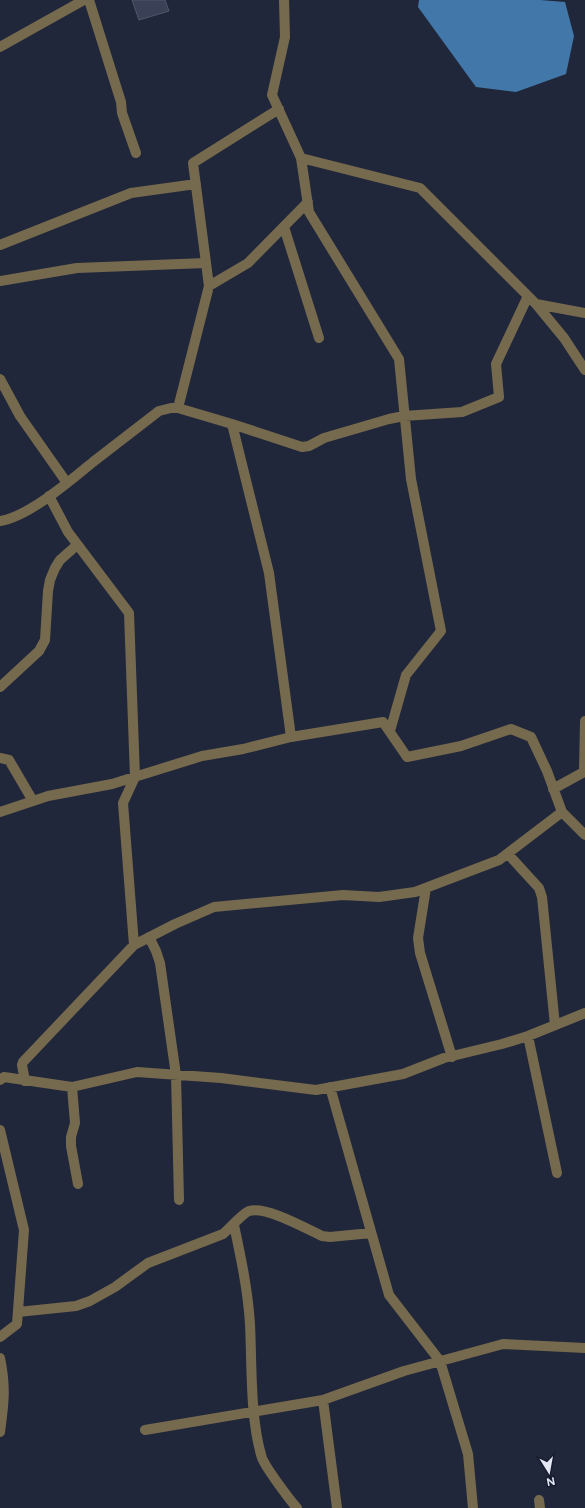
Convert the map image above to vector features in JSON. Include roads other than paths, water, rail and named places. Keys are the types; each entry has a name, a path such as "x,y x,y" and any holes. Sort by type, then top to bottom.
{"street":[{"path":"0,47 84,0"},
{"path":"89,0 121,102 122,114 136,153"},
{"path":"284,0 285,37 272,95 301,158 309,212 399,359 411,479 441,632 406,675 390,732"},
{"path":"178,408 209,286 192,163 279,109"},
{"path":"301,158 420,188 536,304 564,338 585,370"},
{"path":"0,245 131,193 196,184"},
{"path":"209,286 248,263 308,202"},
{"path":"284,227 320,338"},
{"path":"0,281 77,268 206,263"},
{"path":"0,521 24,512 49,496 159,411 171,408 178,408 232,424 302,447 309,446 324,438 404,416 462,412 499,397 496,364 528,296"},
{"path":"536,304 585,313"},
{"path":"0,379 20,416 67,483"},
{"path":"232,424 269,573 291,737"},
{"path":"49,496 68,532 129,613 135,777 123,803 134,945"},
{"path":"0,687 39,651 45,640 50,580 60,560 77,545"},
{"path":"554,789 584,772 585,721"},
{"path":"0,812 48,796 112,784 202,756 243,749 291,737 384,722 407,757 461,746 511,729 531,737 554,789 562,812 585,835"},
{"path":"0,758 9,760 33,801"},
{"path":"25,1081 22,1065 23,1062 134,945 149,937 214,907 343,895 379,897 415,892 499,860 562,812"},
{"path":"508,854 539,888 542,897 555,1025"},
{"path":"426,888 418,938 420,953 452,1057"},
{"path":"149,937 160,963 176,1075 179,1200"},
{"path":"0,1080 4,1077 72,1087 137,1072 221,1078 316,1090 403,1074 452,1057 528,1036 585,1013"},
{"path":"528,1036 557,1172"},
{"path":"72,1087 75,1123 71,1137 71,1146 78,1184"},
{"path":"330,1088 389,1295 440,1361 468,1454 473,1508"},
{"path":"0,1130 24,1230 17,1324 0,1337"},
{"path":"18,1312 76,1306 90,1301 115,1288 148,1263 216,1238 234,1225 243,1214 248,1211 257,1210 269,1212 322,1236 330,1237 371,1233"},
{"path":"234,1225 248,1298 255,1412 259,1444 263,1460 296,1508"},
{"path":"145,1430 323,1400 404,1371 503,1344 585,1348"},
{"path":"0,1358 4,1376 5,1397 0,1432"},
{"path":"323,1400 337,1508"}],"water":[{"path":"419,0 540,0 565,2 574,36 566,74 516,92 476,87 418,7"}]}
